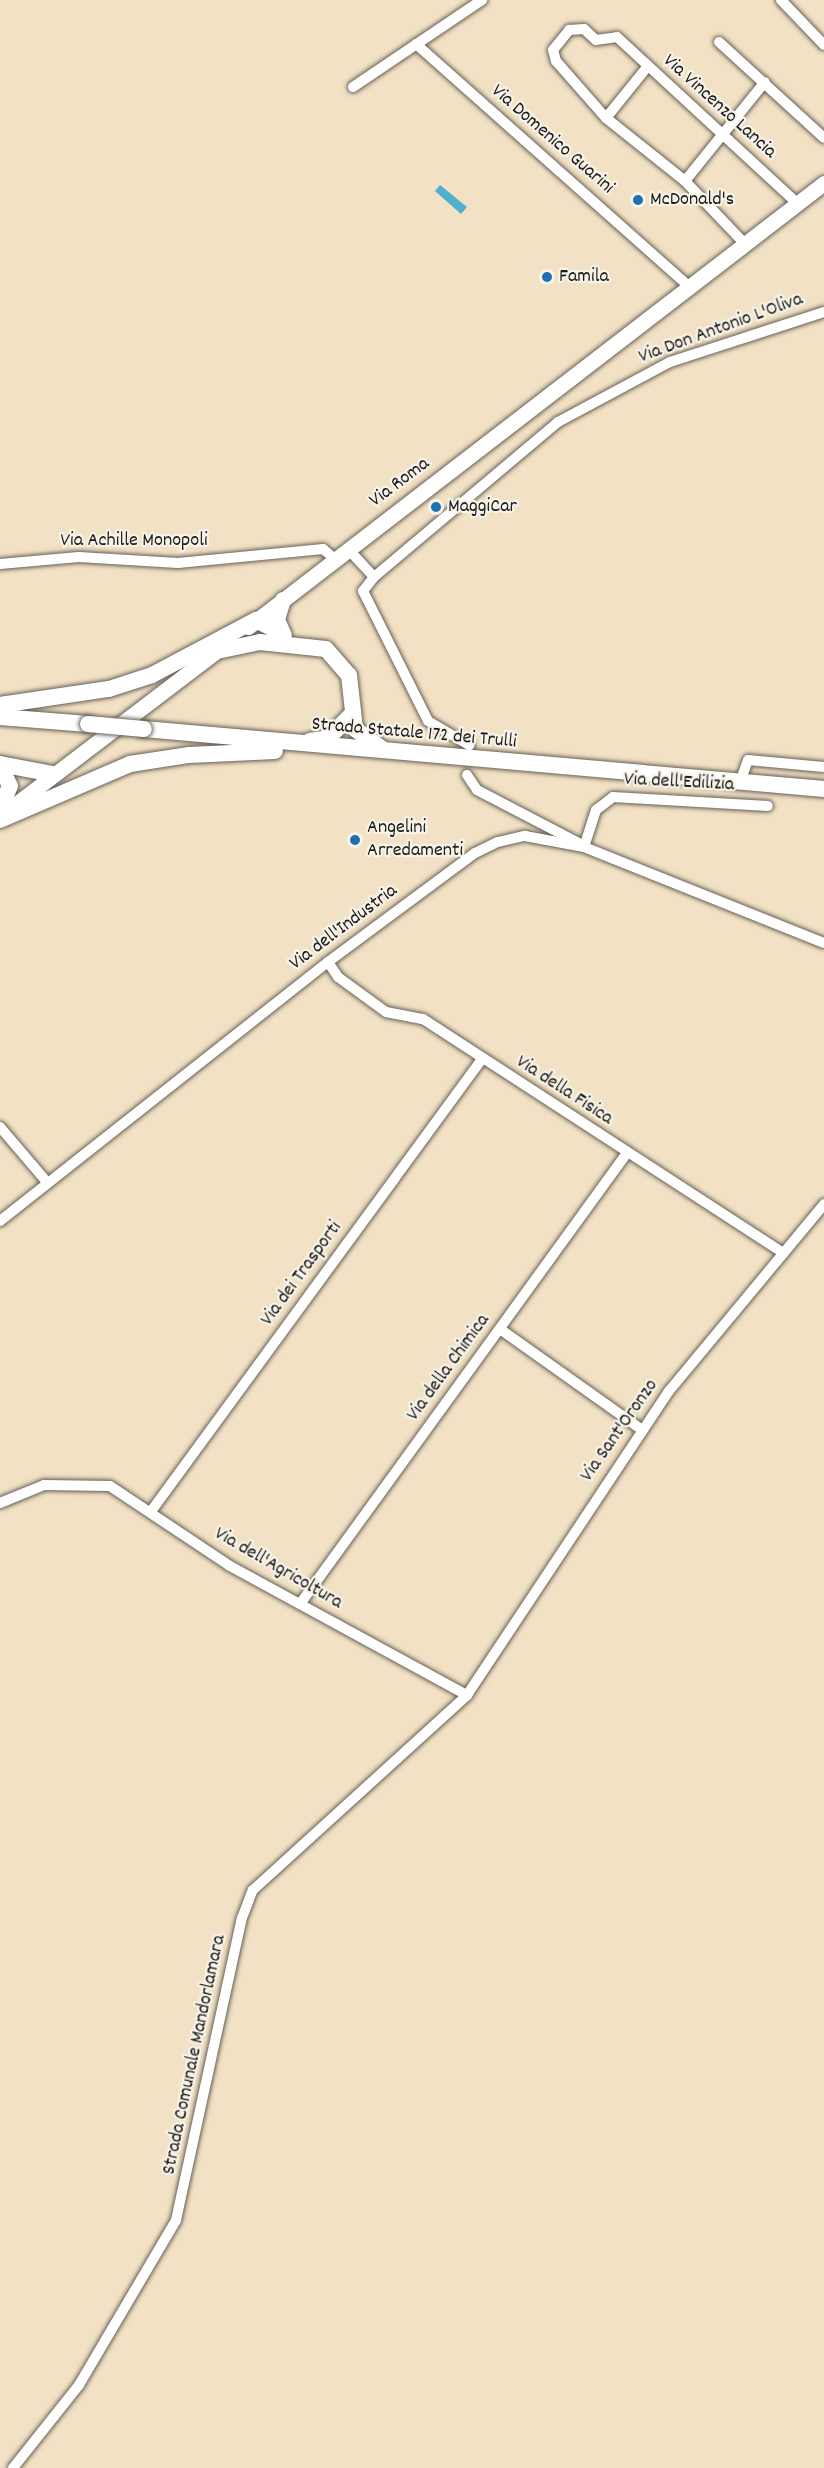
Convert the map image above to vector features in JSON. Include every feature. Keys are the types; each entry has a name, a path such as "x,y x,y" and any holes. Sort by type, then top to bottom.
{"main road":[{"path":"283,600 277,620 286,638"},
{"path":"0,705 109,689 152,675 256,620 286,638"},
{"path":"217,651 243,643 286,638 315,644 340,659 349,675 350,716 365,741 393,754"},
{"path":"284,744 328,738 350,716"},
{"name":"Strada Statale 172 dei Trulli","path":"0,717 393,754 824,789"},
{"path":"0,820 130,765 189,755 348,750"},
{"path":"0,764 53,774"},
{"path":"0,764 10,786 0,807"}],"street":[{"path":"353,87 482,0"},
{"path":"781,0 824,45"},
{"name":"Via Vincenzo Lancia","path":"606,118 556,61 553,50 575,28 596,40 616,38 797,203"},
{"path":"719,42 824,138"},
{"name":"Via Domenico Guarini","path":"416,44 690,287"},
{"path":"648,66 606,118 686,181 745,244"},
{"path":"686,181 765,82"},
{"name":"Via Roma","path":"0,816 824,183"},
{"name":"Via Don Antonio L'Oliva","path":"374,577 558,422 670,362 824,312"},
{"name":"Via Achille Monopoli","path":"0,564 79,557 178,563 323,549 335,559"},
{"path":"348,549 374,577 363,591 428,721 469,746"},
{"path":"740,782 748,760 824,767"},
{"path":"467,775 477,790 532,816 584,847"},
{"name":"Via dell'Edilizia","path":"584,847 596,810 613,797 768,806"},
{"path":"525,836 532,816"},
{"name":"Via dell'Industria","path":"0,1221 46,1181 328,962 475,853 525,836 584,847 824,943"},
{"name":"Via della Fisica","path":"328,962 338,977 386,1012 423,1019 783,1253"},
{"name":"Via dei Trasporti","path":"152,1510 482,1059"},
{"path":"0,1127 46,1181"},
{"name":"Via della Chimica","path":"300,1604 627,1153"},
{"name":"Via Sant'Oronzo","path":"467,1695 642,1430 824,1203"},
{"path":"500,1329 642,1430"},
{"name":"Via dell'Agricoltura","path":"0,1503 44,1485 110,1486 152,1510 230,1566 467,1695"},
{"name":"Strada Comunale Mandorlamara","path":"13,2468 79,2385 176,2220 242,1918 253,1890 467,1695"}],"water":[{"path":"440,185 467,207 461,214 435,191"}],"place":[{"name":"McDonald's","path":"638,200"},
{"name":"Famila","path":"547,277"},
{"name":"MaggiCar","path":"436,507"},
{"name":"Angelini Arredamenti","path":"355,840"}]}
